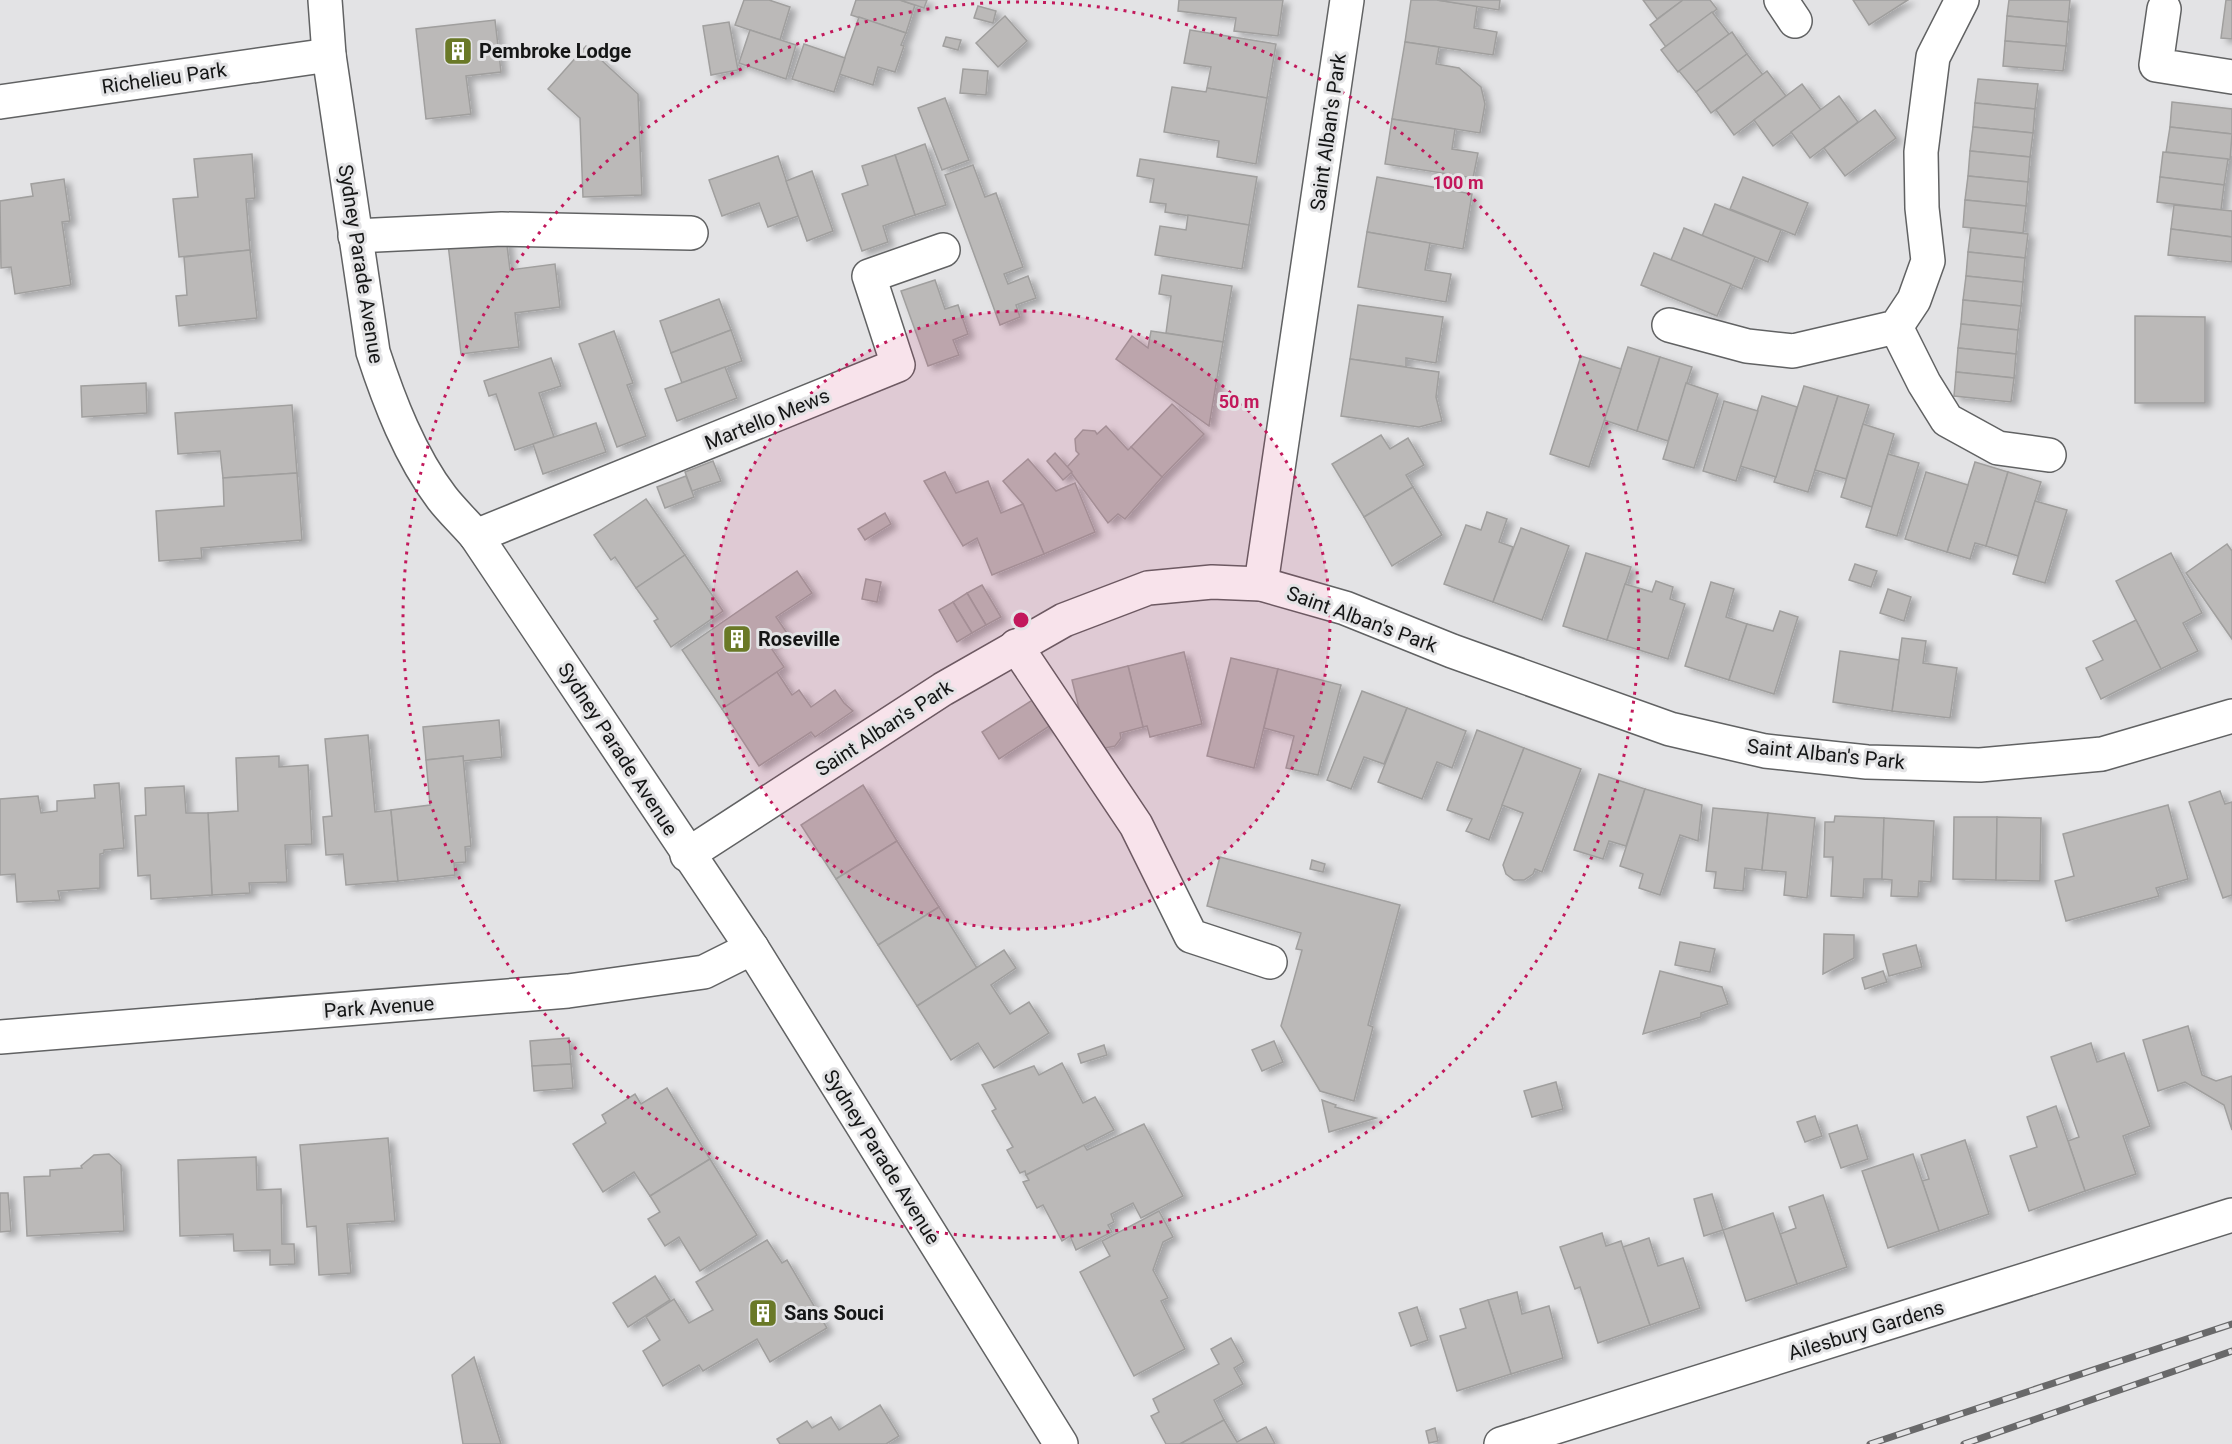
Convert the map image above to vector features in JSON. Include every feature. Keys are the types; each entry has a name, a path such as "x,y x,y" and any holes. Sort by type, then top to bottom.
{"street":[{"name":"Sydney Parade Avenue","path":"325,0 329,55 373,352 384,387 406,438 442,497 476,536 687,855 752,948 1061,1444"},
{"name":"Saint Alban's Park","path":"1261,584 1347,0"},
{"path":"1669,325 1747,346 1794,351 1896,327 1914,300 1928,261 1922,208 1920,152 1933,57 1962,0"},
{"path":"2164,9 2156,65 2232,77"},
{"name":"Richelieu Park","path":"0,102 329,55"},
{"path":"355,236 502,229 691,234"},
{"name":"Martello Mews","path":"476,536 898,365 869,276 943,249"},
{"path":"1896,327 1924,383 1947,420 1998,448 2049,455"},
{"name":"Saint Alban's Park","path":"687,855 943,689 1076,614 1148,588 1212,582 1261,584 1345,608 1461,655 1670,729 1765,752 1867,762 1980,765 2102,754 2232,716"},
{"path":"1016,646 1136,825 1191,936 1270,962"},
{"name":"Park Avenue","path":"0,1037 568,991 704,972 752,948"},
{"name":"Ailesbury Gardens","path":"1501,1444 2232,1215"}],"building":[{"path":"744,0 769,0 790,7 780,40 735,25"},
{"path":"856,0 900,0 915,5 906,33 851,15"},
{"path":"900,0 927,0 924,8"},
{"path":"1179,0 1283,0 1278,36 1234,31 1236,18 1178,11"},
{"path":"1411,0 1437,0 1477,6 1474,28 1497,32 1493,55 1405,42"},
{"path":"1437,0 1500,0 1499,10"},
{"path":"1643,0 1683,0 1657,19"},
{"path":"1683,0 1710,0 1717,9 1666,47 1650,25"},
{"path":"1853,0 1908,0 1869,25"},
{"path":"2009,0 2070,0 2068,22 2007,16"},
{"path":"2226,0 2232,0 2232,39 2221,38"},
{"path":"978,6 996,11 993,23 974,18"},
{"path":"1712,12 1729,34 1678,72 1661,50"},
{"path":"1005,16 1027,41 998,67 976,43"},
{"path":"2007,16 2068,22 2066,46 2005,41"},
{"path":"859,17 906,33 895,72 878,67 873,85 839,74"},
{"name":"Pembroke Lodge","path":"495,20 501,72 466,76 471,114 426,119 416,29"},
{"path":"729,22 738,70 711,75 703,26"},
{"path":"750,30 796,45 786,79 739,63"},
{"path":"1190,30 1276,44 1267,98 1207,88 1211,67 1184,63"},
{"path":"1732,32 1747,54 1696,92 1679,71"},
{"path":"946,37 961,40 958,50 943,46"},
{"path":"2005,41 2066,46 2063,71 2003,66"},
{"path":"1405,42 1439,47 1436,64 1459,68 1481,87 1485,104 1480,133 1392,119"},
{"path":"804,44 845,58 834,92 792,79"},
{"path":"586,46 638,94 642,195 583,197 580,118 548,89"},
{"path":"1747,54 1763,75 1711,113 1696,92"},
{"path":"963,69 988,71 986,95 960,93"},
{"path":"1767,71 1786,96 1734,135 1716,110"},
{"path":"1978,79 2038,84 2035,109 1975,103"},
{"path":"1802,84 1821,110 1773,146 1754,120"},
{"path":"1172,87 1206,92 1207,88 1267,98 1256,164 1217,157 1219,141 1164,132"},
{"path":"1839,96 1858,122 1810,158 1791,132"},
{"path":"945,98 969,160 942,170 918,108"},
{"path":"2172,102 2232,109 2232,134 2170,127"},
{"path":"1975,103 2035,109 2033,133 1973,127"},
{"path":"1875,110 1896,138 1845,176 1824,148"},
{"path":"1392,119 1455,129 1452,149 1478,153 1473,178 1385,164"},
{"path":"1973,127 2033,133 2030,157 1970,151"},
{"path":"2170,127 2232,134 2230,160 2166,152"},
{"path":"925,144 946,205 915,215 895,155"},
{"path":"1970,151 2030,157 2028,182 1968,176"},
{"path":"2163,152 2228,159 2224,185 2160,177"},
{"path":"252,154 255,198 246,199 250,250 179,257 173,199 198,197 194,159"},
{"path":"895,155 915,215 883,226 888,242 862,251 842,194 868,185 862,166"},
{"path":"778,156 798,216 768,227 759,203 722,216 709,180"},
{"path":"1140,159 1257,177 1249,225 1165,212 1166,204 1150,202 1154,179 1137,176"},
{"path":"973,165 985,197 996,193 1023,267 1004,274 1008,284 1028,276 1036,298 1016,305 1020,317 1000,325 945,175"},
{"path":"812,171 833,231 807,241 786,181"},
{"path":"1968,176 2028,182 2026,206 1965,200"},
{"path":"1377,177 1472,194 1463,249 1367,232"},
{"path":"1743,177 1808,203 1795,235 1730,209"},
{"path":"2160,177 2224,185 2221,210 2157,202"},
{"path":"64,179 70,221 62,222 71,285 15,294 11,267 1,268 0,201 33,196 31,184"},
{"path":"1965,200 2026,206 2023,233 1963,227"},
{"path":"1715,204 1781,230 1768,262 1702,236"},
{"path":"2174,205 2232,211 2232,237 2171,229"},
{"path":"1188,215 1249,225 1242,269 1155,255 1160,226 1186,230"},
{"path":"1684,228 1755,257 1742,289 1671,260"},
{"path":"1971,228 2028,234 2025,258 1968,252"},
{"path":"2171,229 2232,237 2232,262 2168,255"},
{"path":"1367,232 1430,243 1425,270 1451,274 1446,302 1358,287"},
{"path":"506,237 510,270 555,264 560,307 515,313 519,347 461,354 448,244"},
{"path":"250,250 257,318 179,326 176,296 187,295 184,257"},
{"path":"1968,252 2025,258 2023,282 1966,276"},
{"path":"1654,253 1731,284 1717,316 1641,285"},
{"path":"1162,275 1232,286 1223,342 1166,333 1171,296 1159,294"},
{"path":"1966,276 2023,282 2021,306 1963,300"},
{"path":"935,280 945,309 958,305 968,334 953,340 959,355 928,366 901,291"},
{"path":"719,299 731,330 671,353 660,321"},
{"path":"1963,300 2021,306 2018,330 1961,324"},
{"path":"1358,305 1443,317 1436,363 1406,358 1406,367 1350,359"},
{"path":"2135,316 2205,317 2205,403 2135,403"},
{"path":"1961,324 2018,330 2016,354 1958,348"},
{"path":"731,330 742,361 682,383 671,353"},
{"path":"614,331 633,383 627,385 646,436 617,447 579,344"},
{"path":"1151,331 1223,342 1209,426 1116,359 1132,336 1148,348"},
{"path":"1628,347 1660,357 1637,431 1604,420"},
{"path":"1958,348 2016,354 2014,378 1956,372"},
{"path":"1581,356 1621,369 1589,467 1550,454"},
{"path":"1660,357 1692,367 1668,441 1637,431"},
{"path":"551,358 561,386 539,393 554,437 515,450 496,394 489,396 484,381"},
{"path":"1350,359 1439,372 1436,397 1442,421 1419,427 1341,416"},
{"path":"725,367 737,398 677,421 665,389"},
{"path":"1956,372 2014,378 2011,402 1954,396"},
{"path":"146,383 147,413 82,417 81,386"},
{"path":"1686,383 1718,394 1694,468 1663,459"},
{"path":"1804,386 1838,396 1808,492 1774,482"},
{"path":"1762,396 1797,407 1776,477 1740,466"},
{"path":"1838,396 1869,405 1846,479 1815,470"},
{"path":"1724,401 1758,411 1736,481 1703,471"},
{"path":"1172,404 1204,434 1162,477 1131,447"},
{"path":"292,405 297,473 223,478 220,451 178,454 175,413"},
{"path":"596,423 606,452 543,474 533,444"},
{"path":"1863,424 1894,434 1872,507 1841,497"},
{"path":"1106,426 1128,450 1131,447 1162,477 1125,519 1118,514 1108,523 1067,467 1079,454 1076,451 1075,439 1083,430 1095,431 1097,434"},
{"path":"1381,435 1390,449 1408,438 1424,465 1406,475 1413,487 1364,517 1332,464"},
{"path":"1055,453 1072,472 1063,480 1047,461"},
{"path":"1888,454 1919,463 1897,536 1866,527"},
{"path":"1028,459 1056,491 1075,483 1095,532 1044,554 1023,504 1003,481"},
{"path":"713,461 721,481 692,491 685,472"},
{"path":"1975,462 2008,472 1986,546 1975,543 1970,559 1947,552"},
{"path":"945,472 956,493 988,481 1001,513 1023,504 1044,554 992,575 977,538 963,546 924,481"},
{"path":"1926,472 1968,485 1947,552 1905,539"},
{"path":"2008,472 2041,482 2018,556 1986,546"},
{"path":"297,473 302,540 201,548 202,558 159,561 156,511 224,506 223,478"},
{"path":"686,476 694,497 665,508 657,487"},
{"path":"1413,487 1442,535 1392,566 1364,517"},
{"path":"646,499 685,555 636,588 615,557 611,560 594,535"},
{"path":"2035,501 2067,510 2045,583 2013,574"},
{"path":"1487,512 1507,519 1499,542 1513,547 1493,602 1444,584 1466,525 1481,530"},
{"path":"885,513 891,524 865,540 858,529"},
{"path":"1521,528 1569,546 1542,620 1493,602"},
{"path":"2227,544 2232,551 2232,639 2186,573"},
{"path":"1586,553 1631,567 1607,640 1563,626"},
{"path":"2171,553 2202,613 2183,623 2198,651 2161,669 2116,581"},
{"path":"685,555 723,611 671,647 654,621 658,619 636,588"},
{"path":"1855,564 1877,571 1871,587 1849,580"},
{"name":"Roseville","path":"797,571 812,593 776,617 787,633 769,645 784,667 722,709 682,650"},
{"path":"866,579 881,582 877,602 862,599"},
{"path":"1656,581 1673,587 1670,599 1685,604 1668,659 1607,640 1625,584 1652,592"},
{"path":"1711,582 1734,589 1726,617 1747,624 1729,680 1685,666"},
{"path":"982,585 1001,617 986,625 967,593"},
{"path":"1888,589 1911,597 1904,621 1880,613"},
{"path":"967,593 986,625 972,633 953,602"},
{"path":"953,602 972,633 957,642 939,610"},
{"path":"1780,611 1798,617 1774,694 1729,680 1747,624 1773,631"},
{"path":"2136,620 2161,669 2101,699 2086,668 2103,660 2093,641"},
{"path":"1902,638 1926,641 1923,663 1957,668 1950,718 1892,711"},
{"path":"1840,651 1899,660 1892,711 1833,702"},
{"path":"1184,652 1202,724 1150,737 1147,726 1143,727 1128,666"},
{"path":"1231,658 1278,669 1254,768 1207,756"},
{"path":"1128,666 1143,727 1120,733 1121,738 1115,746 1105,748 1087,741 1072,680"},
{"path":"1278,669 1341,685 1318,775 1286,768 1294,736 1264,728"},
{"path":"777,672 792,695 799,690 811,707 835,690 853,711 815,737 811,732 759,766 722,709"},
{"path":"1362,691 1407,708 1384,764 1364,757 1351,789 1327,780"},
{"path":"1034,699 1051,725 999,759 982,732"},
{"path":"1407,708 1466,731 1452,768 1437,762 1422,799 1378,782"},
{"path":"499,720 502,757 463,761 463,756 426,760 423,727"},
{"path":"1477,730 1524,748 1489,840 1466,831 1472,819 1447,810"},
{"path":"368,735 375,812 391,810 398,881 346,885 343,854 326,855 323,817 332,816 325,739"},
{"path":"1524,748 1581,769 1542,872 1535,869 1533,874 1524,880 1514,880 1506,874 1503,865 1523,813 1502,805"},
{"path":"279,756 279,767 308,765 312,844 285,845 287,882 249,883 250,893 212,895 208,813 238,811 236,758"},
{"path":"463,756 471,846 465,847 466,862 454,863 455,875 398,881 391,810 430,805 426,760"},
{"path":"1599,774 1645,789 1626,846 1609,841 1603,859 1574,850"},
{"path":"119,783 124,848 104,850 104,853 100,854 100,888 58,891 60,900 17,902 15,874 0,875 0,799 38,796 41,813 57,811 57,801 95,798 94,785"},
{"path":"863,785 897,841 836,879 801,825"},
{"path":"184,786 186,813 208,813 212,895 151,899 150,875 138,876 135,816 146,815 145,788"},
{"path":"1645,789 1702,805 1698,841 1680,835 1660,895 1639,888 1643,874 1620,866"},
{"path":"2220,791 2225,804 2232,802 2232,895 2223,898 2189,802"},
{"path":"2168,805 2188,879 2156,888 2159,896 2066,921 2055,881 2074,876 2063,834"},
{"path":"1713,808 1768,813 1762,870 1745,868 1743,891 1714,888 1716,872 1706,871"},
{"path":"1768,813 1815,818 1807,898 1784,895 1786,872 1762,870"},
{"path":"1835,816 1884,818 1882,879 1864,879 1863,898 1831,896 1833,857 1824,857 1825,822 1834,822"},
{"path":"1954,817 1997,817 1996,880 1953,879"},
{"path":"1997,817 2041,818 2040,881 1996,880"},
{"path":"1884,818 1934,821 1931,882 1919,881 1918,897 1891,896 1892,880 1882,879"},
{"path":"897,841 939,907 878,945 836,879"},
{"path":"1220,857 1400,905 1368,1025 1373,1027 1354,1101 1320,1091 1281,1026 1302,950 1296,949 1301,933 1207,906"},
{"path":"1312,860 1325,864 1323,872 1310,869"},
{"path":"939,907 977,968 917,1006 878,945"},
{"path":"1824,934 1854,935 1854,958 1823,974"},
{"path":"1680,942 1715,949 1710,972 1675,965"},
{"path":"1916,945 1922,967 1889,976 1883,954"},
{"path":"1004,950 1016,968 991,985 1010,1014 1029,1002 1049,1033 994,1068 978,1043 951,1060 917,1006"},
{"path":"1660,971 1722,987 1728,1004 1701,1013 1701,1017 1643,1034"},
{"path":"1883,971 1887,982 1865,989 1862,978"},
{"path":"2188,1026 2202,1075 2216,1081 2232,1076 2232,1130 2224,1105 2185,1082 2158,1091 2143,1040"},
{"path":"569,1038 571,1064 532,1066 530,1041"},
{"path":"1274,1041 1283,1062 1262,1071 1252,1050"},
{"path":"2091,1043 2097,1062 2124,1053 2150,1126 2123,1136 2136,1174 2085,1191 2068,1141 2079,1137 2051,1057"},
{"path":"1104,1045 1107,1055 1081,1063 1078,1054"},
{"path":"1062,1063 1083,1103 1095,1097 1114,1130 1026,1175 1025,1171 1020,1173 1007,1150 1013,1147 992,1111 996,1109 982,1085 1034,1066 1039,1075"},
{"path":"571,1064 573,1088 534,1091 532,1066"},
{"path":"1556,1082 1563,1109 1532,1117 1524,1091"},
{"path":"667,1088 710,1159 650,1196 634,1172 603,1192 573,1144 606,1123 602,1115 635,1094 641,1104"},
{"path":"1322,1100 1336,1105 1335,1107 1376,1118 1329,1132"},
{"path":"2056,1106 2085,1191 2029,1211 2010,1156 2037,1147 2027,1117"},
{"path":"1815,1116 1822,1136 1805,1142 1797,1122"},
{"path":"1144,1124 1183,1196 1141,1218 1133,1203 1111,1214 1114,1222 1108,1225 1112,1232 1076,1250 1070,1236 1062,1241 1043,1205 1037,1208 1023,1182 1029,1180 1026,1175 1084,1145 1087,1150"},
{"path":"1857,1125 1868,1159 1841,1168 1829,1134"},
{"path":"388,1138 395,1221 347,1224 351,1273 319,1275 316,1226 307,1227 300,1145"},
{"path":"1965,1140 1989,1214 1939,1231 1922,1181 1929,1179 1921,1155"},
{"path":"109,1154 121,1165 124,1231 27,1236 24,1177 50,1176 50,1170 82,1168 81,1166 94,1155"},
{"path":"1913,1154 1939,1231 1888,1248 1862,1171"},
{"path":"256,1157 257,1190 281,1189 282,1244 294,1244 295,1264 270,1265 270,1250 234,1251 233,1234 180,1236 178,1160"},
{"path":"710,1159 757,1235 700,1271 679,1237 665,1246 648,1219 660,1212 650,1196"},
{"path":"0,1193 8,1193 11,1231 0,1232"},
{"path":"1712,1194 1723,1230 1704,1236 1694,1199"},
{"path":"1823,1195 1847,1267 1797,1284 1780,1234 1796,1228 1789,1207"},
{"path":"1159,1211 1173,1237 1163,1242 1153,1270 1168,1298 1161,1301 1185,1349 1134,1376 1080,1272 1110,1256 1102,1241"},
{"path":"1773,1213 1797,1284 1746,1301 1723,1230"},
{"path":"1602,1233 1606,1246 1621,1241 1650,1325 1598,1343 1580,1287 1575,1289 1560,1247"},
{"path":"1649,1238 1658,1266 1683,1258 1700,1308 1650,1325 1623,1247"},
{"name":"Sans Souci","path":"767,1240 782,1263 787,1260 827,1328 770,1362 757,1339 703,1371 699,1365 663,1386 643,1351 660,1340 646,1317 674,1299 689,1323 713,1310 696,1282"},
{"path":"655,1276 670,1300 628,1327 613,1303"},
{"path":"1517,1292 1522,1314 1549,1306 1563,1358 1511,1374 1488,1300"},
{"path":"1488,1300 1511,1374 1457,1391 1440,1336 1466,1328 1460,1309"},
{"path":"1417,1307 1428,1340 1411,1346 1399,1313"},
{"path":"1231,1338 1244,1362 1234,1368 1243,1384 1214,1400 1224,1420 1180,1444 1166,1444 1151,1416 1159,1412 1153,1399 1219,1364 1211,1349"},
{"path":"474,1357 501,1444 463,1444 452,1375"},
{"path":"880,1405 899,1436 886,1444 780,1444 777,1439 807,1421 812,1428 831,1417 839,1430"},
{"path":"1224,1420 1237,1442 1266,1427 1275,1444 1180,1444"},
{"path":"1435,1428 1438,1441 1429,1443 1426,1431"}],"railway":[{"path":"1870,1444 2232,1324"},
{"path":"1964,1444 2232,1351"}],"place":[{"name":"Pembroke Lodge","path":"458,51"},
{"name":"Roseville","path":"737,639"},
{"name":"Sans Souci","path":"763,1313"}]}
